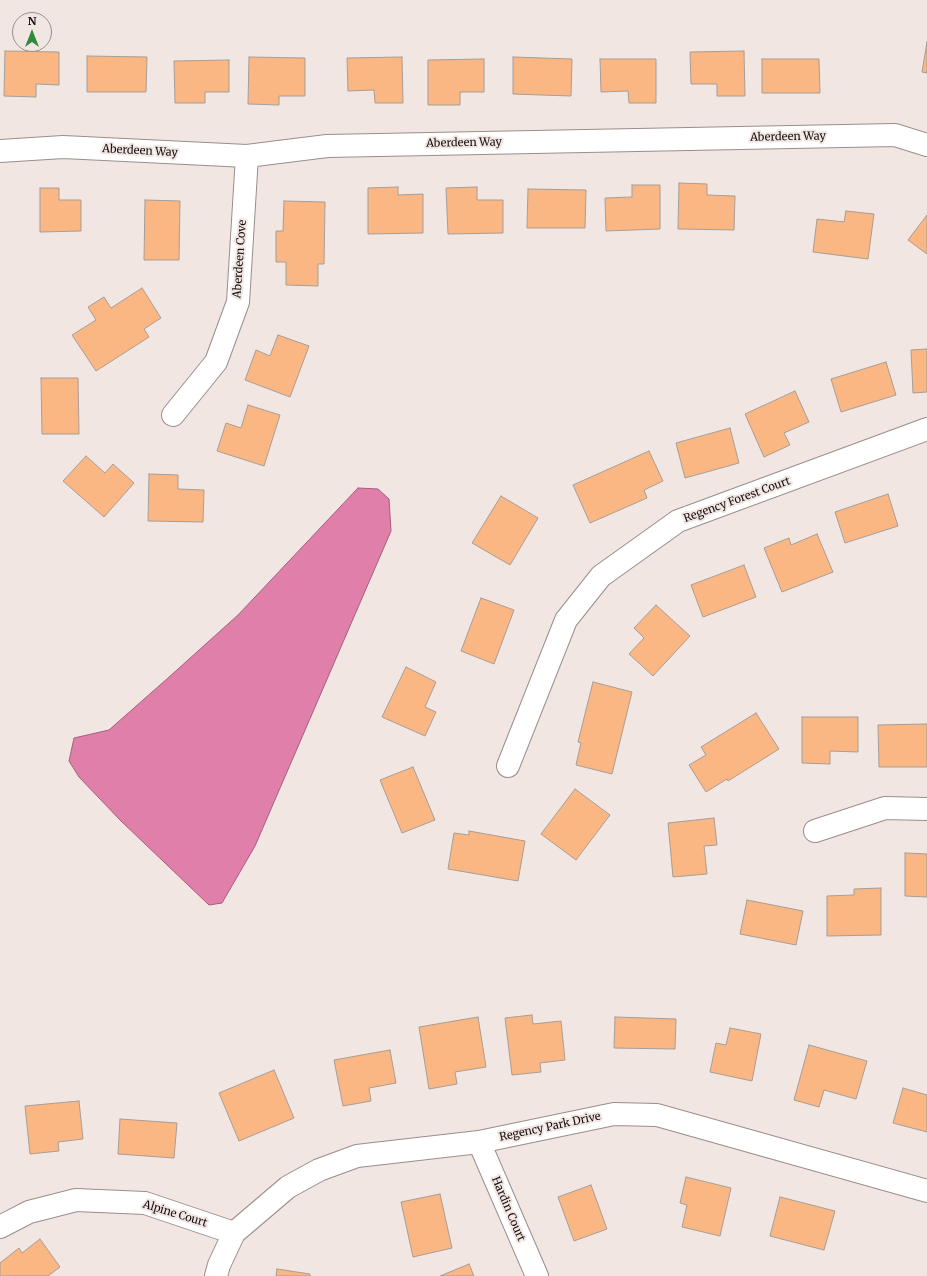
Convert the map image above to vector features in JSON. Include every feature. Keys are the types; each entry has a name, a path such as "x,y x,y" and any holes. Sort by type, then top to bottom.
{"street":[{"name":"Aberdeen Way","path":"0,151 64,147 247,156 327,146 895,135 927,145"},
{"name":"Aberdeen Cove","path":"173,414 216,362 238,302 247,156"},
{"name":"Regency Forest Court","path":"508,766 566,620 601,576 678,521 927,429"},
{"path":"815,831 884,808 927,809"},
{"name":"Regency Park Drive","path":"216,1276 219,1265 234,1233 288,1187 319,1170 357,1156 479,1142 614,1114 657,1116 927,1191"},
{"name":"Hardin Court","path":"479,1142 537,1276"},
{"name":"Alpine Court","path":"0,1227 28,1212 76,1200 145,1203 234,1233"}],"shaded area":[{"path":"358,488 378,489 389,499 391,531 255,846 222,903 209,905 121,821 79,777 69,761 74,738 109,730 238,615"}],"building":[{"path":"927,42 927,73 922,72"},
{"path":"5,51 59,52 59,85 36,84 36,97 4,96"},
{"path":"744,51 745,96 717,96 717,84 691,84 690,52"},
{"path":"87,56 147,57 146,92 87,92"},
{"path":"249,57 305,58 305,96 279,96 279,105 248,104"},
{"path":"402,57 403,103 375,103 374,90 348,91 347,58"},
{"path":"513,57 572,59 571,96 513,94"},
{"path":"484,59 484,92 460,92 460,105 428,105 428,60"},
{"path":"600,59 656,59 656,103 629,103 628,91 601,92"},
{"path":"762,59 819,59 820,93 762,93"},
{"path":"229,60 229,92 205,92 205,103 175,103 174,61"},
{"path":"679,183 707,184 707,195 735,196 734,230 678,229"},
{"path":"632,185 660,185 660,229 606,231 605,198 632,197"},
{"path":"398,187 398,195 423,194 423,233 368,234 368,188"},
{"path":"477,187 477,200 503,200 503,233 448,234 446,188"},
{"path":"40,188 59,188 59,200 81,200 81,231 40,232"},
{"path":"528,189 586,190 585,228 527,228"},
{"path":"145,200 180,201 179,260 144,260"},
{"path":"284,201 325,202 324,264 318,264 318,286 286,285 286,262 276,262 276,231 283,231"},
{"path":"846,211 874,214 868,259 813,252 817,219 844,222"},
{"path":"927,215 927,254 908,240"},
{"path":"142,288 161,318 144,329 149,337 96,371 72,335 96,320 88,307 104,297 111,308"},
{"path":"278,335 309,346 290,397 245,380 256,350 270,356"},
{"path":"927,349 927,392 913,393 911,350"},
{"path":"886,362 896,395 841,412 831,379"},
{"path":"41,378 78,378 79,434 42,434"},
{"path":"795,391 809,422 784,433 790,445 764,457 745,414"},
{"path":"248,405 280,415 264,466 217,451 226,423 241,428"},
{"path":"730,428 739,463 685,478 676,443"},
{"path":"649,451 663,481 644,490 647,498 590,523 573,485"},
{"path":"86,456 105,473 113,464 134,483 104,517 63,481"},
{"path":"149,474 178,475 178,489 204,490 203,522 148,521"},
{"path":"888,494 898,526 845,543 835,512"},
{"path":"501,496 538,518 510,565 472,543"},
{"path":"817,534 833,572 782,592 764,548 789,538 791,545"},
{"path":"744,565 756,597 703,617 691,585"},
{"path":"481,598 514,610 494,664 461,651"},
{"path":"656,605 690,636 653,676 629,654 644,638 634,628"},
{"path":"406,667 436,682 425,707 436,712 425,736 382,717"},
{"path":"593,682 632,692 612,774 576,765 581,743 578,742"},
{"path":"756,713 779,749 728,781 727,779 706,792 689,765 706,755 701,747"},
{"path":"802,717 858,717 858,752 830,751 830,764 802,763"},
{"path":"927,724 927,767 879,767 878,725"},
{"path":"413,767 435,820 402,833 380,780"},
{"path":"575,789 610,815 576,860 541,834"},
{"path":"714,818 717,845 704,846 707,874 673,877 668,823"},
{"path":"469,831 525,841 518,881 448,869 454,833 469,835"},
{"path":"905,853 927,854 927,897 905,896"},
{"path":"881,888 881,935 827,936 827,896 854,895 854,889"},
{"path":"747,900 803,911 796,945 740,934"},
{"path":"532,1015 533,1024 561,1021 565,1060 540,1063 541,1072 512,1075 505,1018"},
{"path":"478,1017 486,1067 455,1072 457,1084 429,1089 419,1027"},
{"path":"615,1017 676,1019 675,1049 614,1048"},
{"path":"730,1028 761,1034 752,1081 710,1072 716,1043 726,1045"},
{"path":"809,1045 867,1061 856,1099 824,1090 819,1107 794,1100"},
{"path":"390,1050 396,1083 369,1088 371,1101 343,1106 334,1060"},
{"path":"274,1070 294,1118 239,1141 219,1093"},
{"path":"903,1088 927,1095 927,1132 893,1123"},
{"path":"79,1101 83,1139 58,1142 59,1151 30,1154 25,1106"},
{"path":"120,1119 177,1123 174,1158 118,1154"},
{"path":"686,1177 731,1188 720,1236 682,1227 687,1205 680,1203"},
{"path":"591,1185 607,1229 574,1241 558,1197"},
{"path":"440,1194 452,1248 413,1257 401,1202"},
{"path":"780,1197 835,1211 824,1250 770,1236"},
{"path":"40,1239 60,1267 48,1276 0,1276 0,1263 19,1248 22,1253"},
{"path":"469,1264 474,1276 440,1276"},
{"path":"277,1269 310,1274 310,1276 276,1276"}]}
